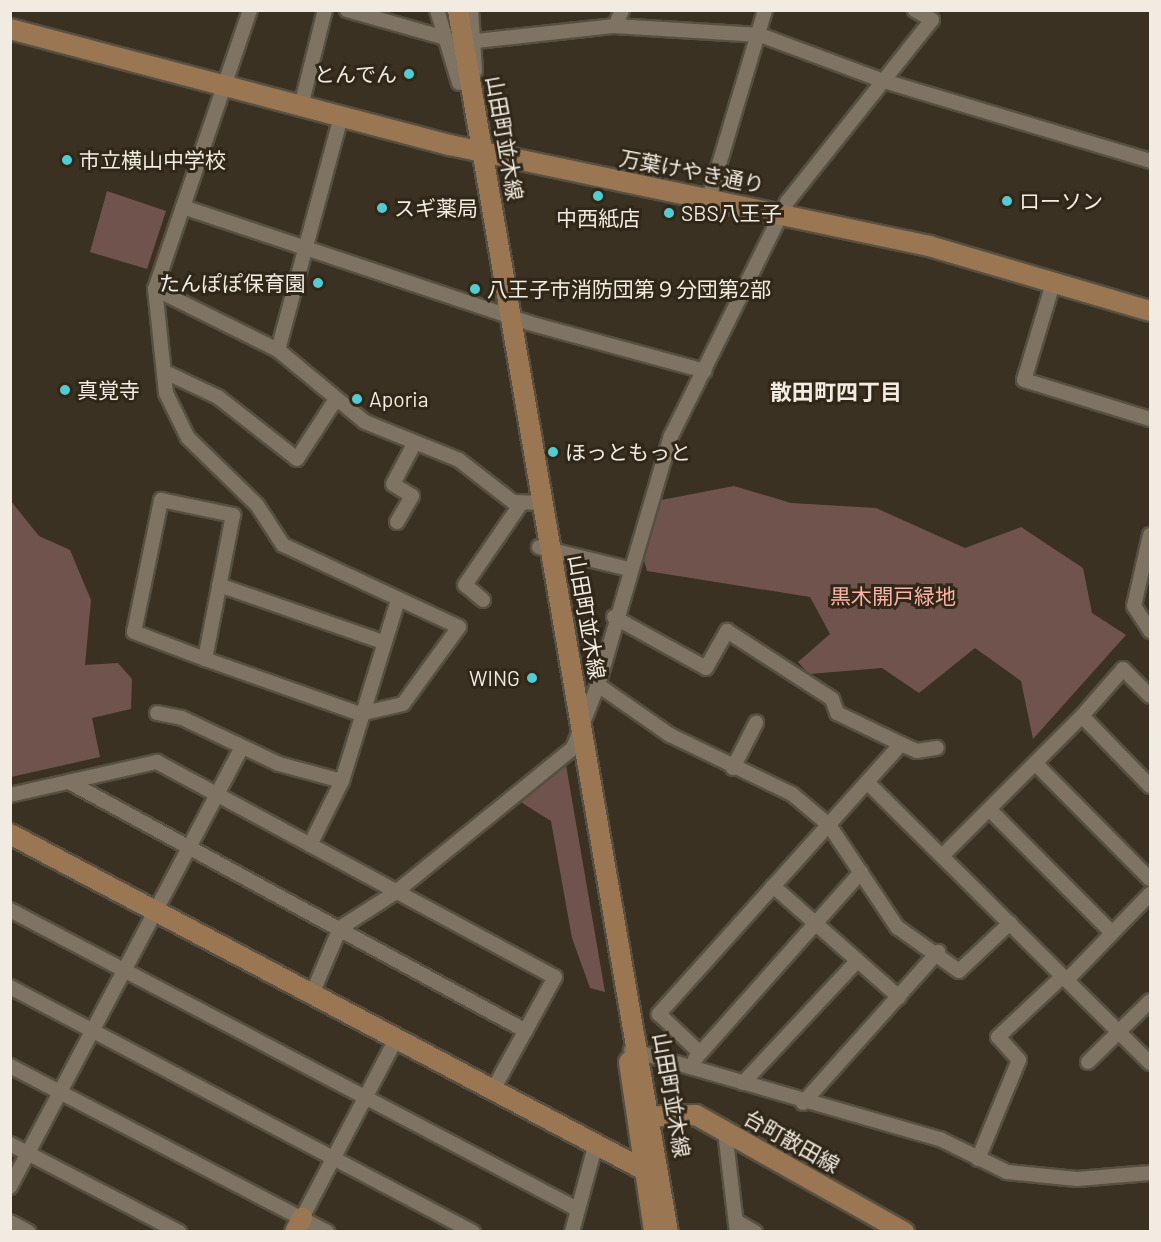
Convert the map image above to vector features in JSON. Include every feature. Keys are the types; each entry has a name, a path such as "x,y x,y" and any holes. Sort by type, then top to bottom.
{"street":[{"path":"205,659 233,515 160,500 134,632 205,659 360,714 403,704 459,627 283,545 256,505 188,438 166,393 155,289 250,10"},
{"path":"301,106 325,10"},
{"path":"346,10 442,37"},
{"path":"437,10 442,37 459,83"},
{"name":"山田町並木線","path":"446,10 459,83 477,151 532,504 544,547 654,1175 668,1232"},
{"name":"山田町並木線","path":"458,10 474,98 477,151"},
{"path":"471,10 476,41 474,98"},
{"path":"615,26 622,10"},
{"path":"709,198 760,35 765,10"},
{"path":"312,994 340,928 396,892 577,739 598,686 614,617 671,436 782,213 932,20 915,10"},
{"path":"476,41 615,26 760,35 884,81 1150,161"},
{"name":"万葉けやき通り","path":"10,29 477,151 782,213 1054,280 1150,311"},
{"path":"278,350 341,117"},
{"path":"183,207 504,314 705,371"},
{"path":"1054,280 1024,381 1150,419"},
{"path":"155,289 278,350 365,422 414,444 459,460 532,504 465,585 483,600"},
{"path":"165,372 218,397 297,459 336,399"},
{"path":"397,522 412,496 393,484 414,444"},
{"path":"1150,535 1134,606 1150,631"},
{"path":"544,547 629,569"},
{"path":"219,585 383,642"},
{"path":"310,845 342,781 360,714 398,600"},
{"path":"614,617 706,668 727,631 832,699 837,713 917,751 937,748"},
{"path":"942,856 991,811 1082,716 1123,669 1150,696"},
{"path":"598,686 670,735 733,768 792,794 830,825 897,927 938,952 959,971 1010,923"},
{"path":"157,713 182,718 279,764 342,781"},
{"path":"1082,716 1150,786"},
{"path":"733,768 756,724"},
{"path":"699,1052 659,1014 773,886 869,784 901,744"},
{"path":"10,1187 242,747"},
{"path":"10,795 157,762 555,977 493,1090"},
{"path":"1036,764 1150,879"},
{"path":"69,782 526,1031"},
{"path":"869,784 1150,1063"},
{"path":"991,811 1112,933"},
{"path":"10,834 654,1175"},
{"path":"689,1067 699,1052 861,872"},
{"path":"773,886 899,997"},
{"path":"978,1159 1019,1060 998,1037 1065,978 1150,894"},
{"path":"10,910 577,1209"},
{"path":"803,1103 938,952"},
{"path":"743,1083 857,961"},
{"path":"10,987 473,1232"},
{"path":"1088,1062 1150,1001"},
{"path":"298,1225 396,1038"},
{"path":"634,1051 803,1103 940,1139 1007,1172 1077,1179 1150,1173"},
{"path":"10,1066 298,1225 327,1232"},
{"name":"台町散田線","path":"644,1116 683,1111 904,1232"},
{"path":"725,1132 736,1226 755,1232"},
{"path":"572,1232 596,1143"},
{"path":"10,1144 179,1232"},
{"name":"山田町並木線","path":"654,1175 654,1232"},
{"path":"10,1222 29,1232"}],"green space":[{"path":"107,191 166,211 147,269 90,252"},
{"name":"黒木開戸緑地","path":"734,486 791,503 876,508 965,548 1021,527 1083,568 1092,613 1126,635 1033,739 1021,681 975,648 919,693 882,668 809,674 798,662 830,634 810,597 647,571 639,544 656,501"},
{"path":"10,500 39,536 70,550 91,600 85,665 118,663 132,679 131,709 92,718 100,757 11,777"},
{"path":"566,765 605,992 590,988 572,938 551,821 519,801"}],"place":[{"name":"とんでん","path":"409,74"},
{"name":"市立横山中学校","path":"67,160"},
{"name":"中西紙店","path":"598,196"},
{"name":"ローソン","path":"1007,201"},
{"name":"スギ薬局","path":"382,208"},
{"name":"SBS八王子","path":"669,213"},
{"name":"たんぽぽ保育園","path":"318,283"},
{"name":"八王子市消防団第９分団第2部","path":"475,289"},
{"name":"真覚寺","path":"65,390"},
{"name":"Aporia","path":"357,399"},
{"name":"ほっともっと","path":"553,452"},
{"name":"WING","path":"532,678"}],"district":[{"name":"散田町四丁目","path":"836,392"}]}
